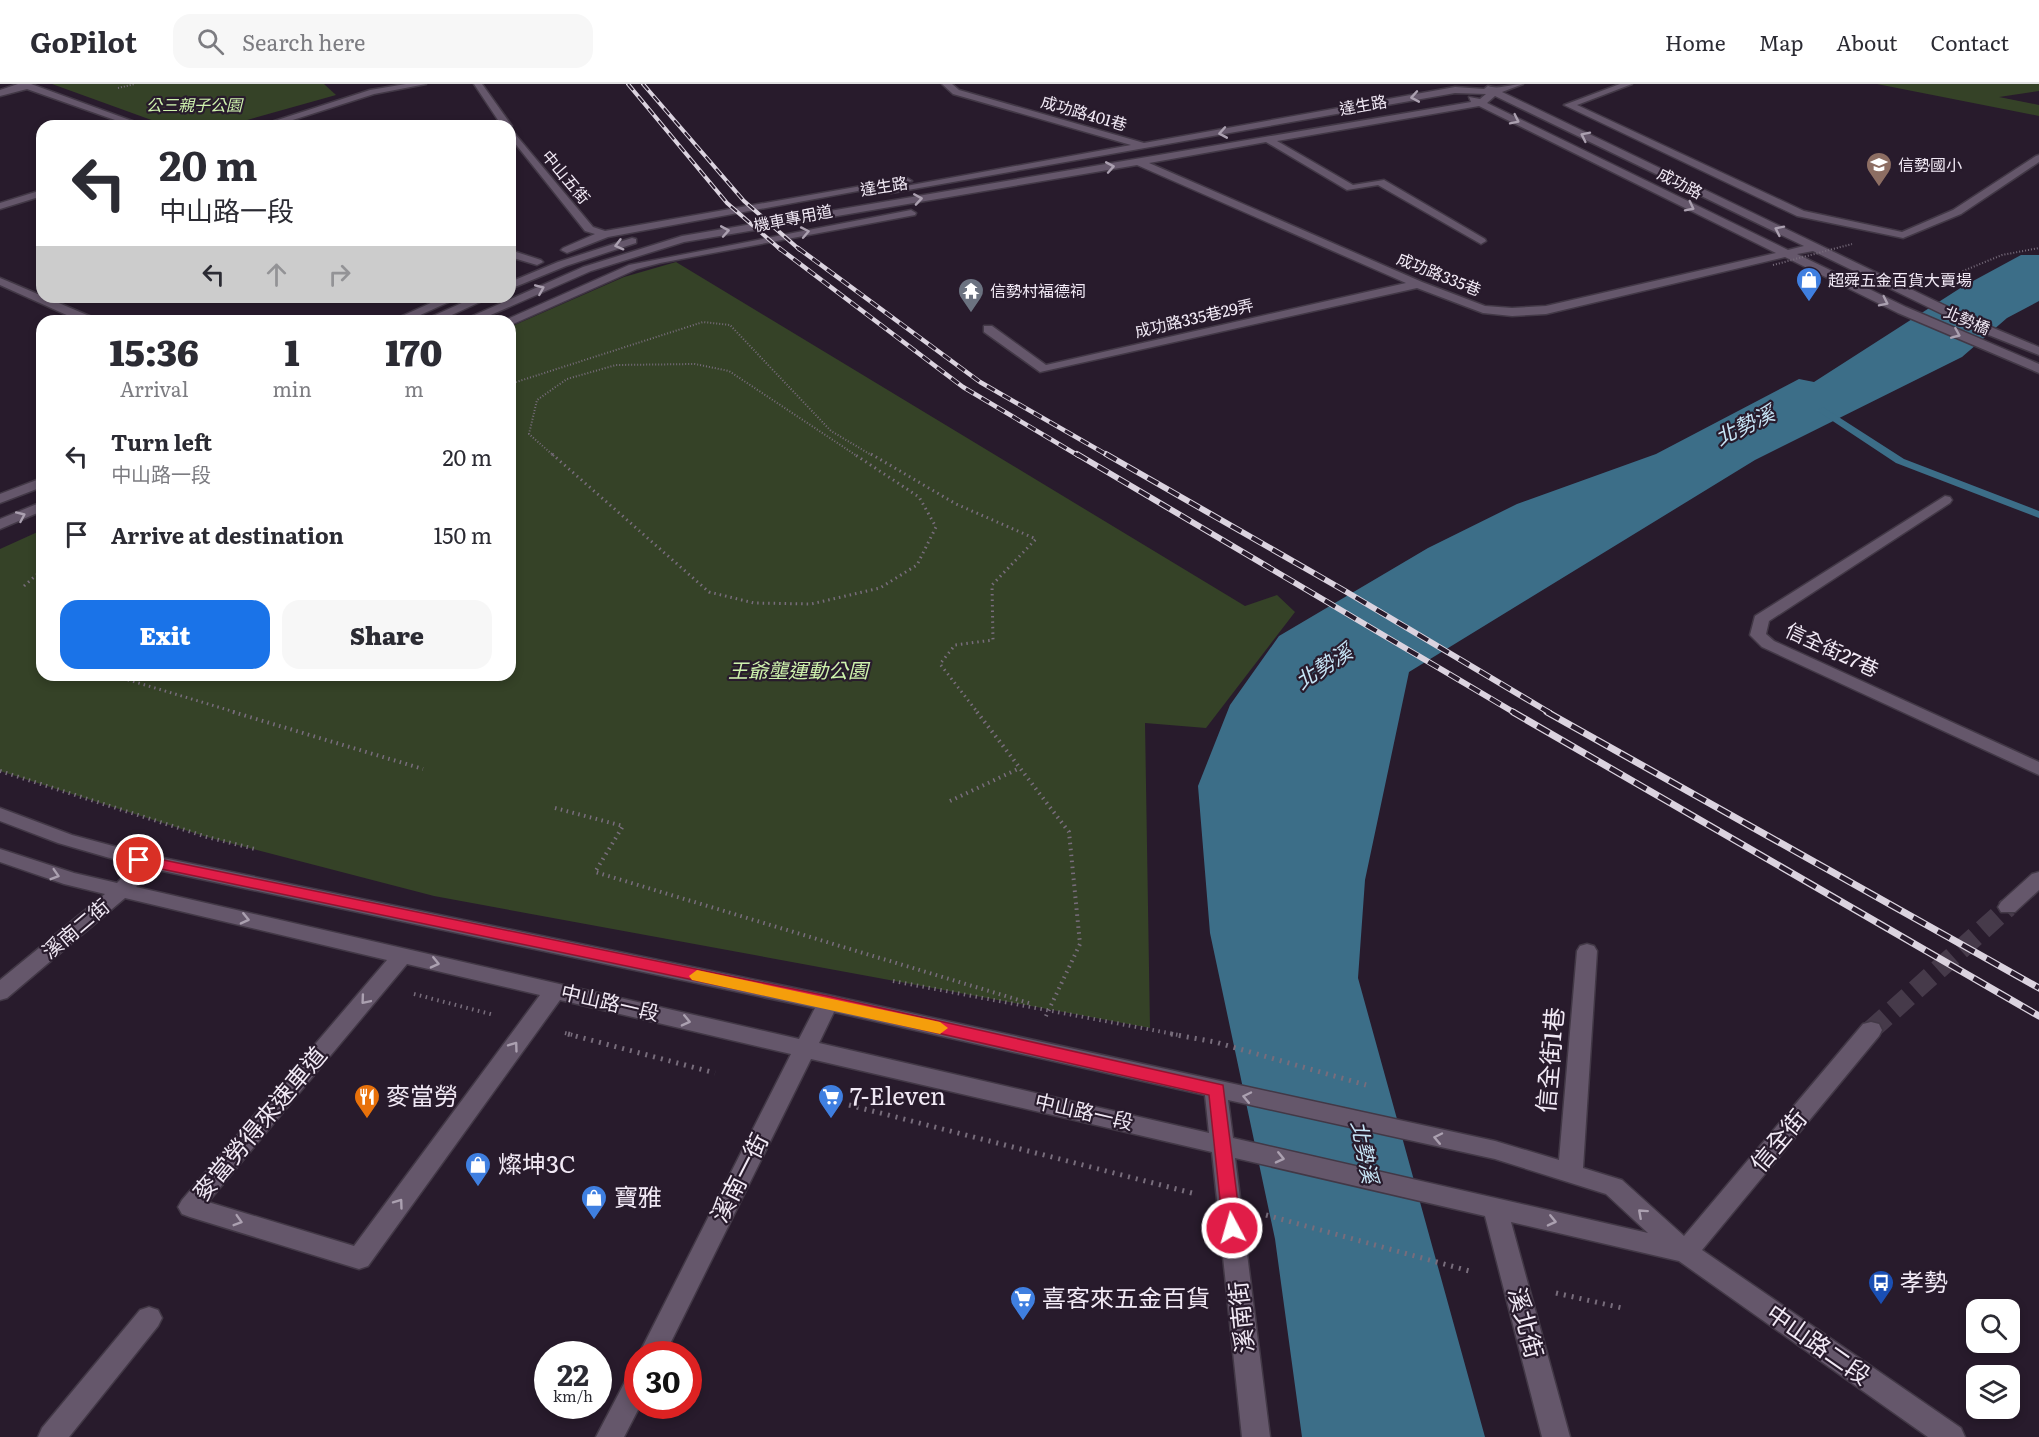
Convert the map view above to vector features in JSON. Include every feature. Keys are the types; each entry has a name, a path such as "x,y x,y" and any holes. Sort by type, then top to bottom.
{"street":[{"path":"363,84 373,92"},
{"path":"283,120 373,92 422,84"},
{"path":"478,84 503,120"},
{"name":"成功路401巷","path":"946,84 956,92 1147,147"},
{"name":"成功路","path":"1444,84 1784,254 1902,310"},
{"name":"成功路","path":"1478,84 1926,301"},
{"path":"1481,103 1494,92 1519,84"},
{"path":"1628,84 1569,105 1646,144 1801,214 1903,235 1957,212 2039,158"},
{"path":"0,93 25,85 124,120"},
{"name":"達生路","path":"516,284 609,247 668,232 1455,90 1494,92"},
{"name":"達生路","path":"516,300 625,255 682,239 1481,103"},
{"name":"中山五街","path":"516,138 589,229 605,234"},
{"path":"1269,140 1351,188 1380,182 1481,241"},
{"path":"1587,156 1646,144"},
{"name":"機車專用道","path":"605,234 1044,157 1069,161"},
{"name":"成功路335巷","path":"1139,162 1418,284 1483,309 1512,312 1546,310 1814,247"},
{"name":"機車專用道","path":"516,318 633,267 659,260 1056,185 1089,171"},
{"path":"0,206 36,195"},
{"path":"516,271 605,234"},
{"path":"516,256 537,262"},
{"path":"0,281 36,297"},
{"name":"成功路335巷29弄","path":"988,329 1044,369 1418,284"},
{"name":"北勢橋","path":"1926,301 2039,351"},
{"path":"50,303 77,315"},
{"path":"411,315 440,303"},
{"path":"442,315 470,303"},
{"name":"達生路","path":"481,315 509,303"},
{"name":"北勢橋","path":"1902,310 2039,369"},
{"path":"0,499 36,484"},
{"name":"信全街27巷","path":"1945,500 1761,619 1758,635 1768,644 2039,769"},
{"path":"0,525 36,509"},
{"path":"0,814 65,839 149,862 828,1002 1216,1090"},
{"name":"中山路一段","path":"0,855 50,873 1495,1208"},
{"name":"溪南二街","path":"0,992 122,890 149,862"},
{"path":"2008,907 2039,879"},
{"name":"信全街1巷","path":"1571,1173 1571,1142 1587,951"},
{"name":"麥當勞得來速車道","path":"403,955 190,1207 359,1258 555,991"},
{"name":"溪南一街","path":"658,1341 828,1002"},
{"name":"信全街","path":"1685,1252 1871,1030"},
{"name":"中山路二段","path":"1216,1090 1495,1150 1614,1187 1685,1252 1952,1437"},
{"name":"溪南街","path":"1216,1090 1256,1437"},
{"name":"中山路二段","path":"1495,1208 1685,1252"},
{"name":"溪北街","path":"1495,1208 1556,1437"},
{"path":"52,1437 149,1318"},
{"path":"610,1437 624,1410"}],"path":[{"path":"1773,265 1852,244"},
{"path":"1910,293 2002,255 2039,248"},
{"path":"516,382 703,322 730,326 831,431 956,504 1036,539 992,585 993,640 956,645 940,664 1069,832 1080,944 1031,1049"},
{"path":"822,433 918,497 936,527 917,565 880,588 811,604 754,603 709,592 529,434 537,400 567,379 616,365 656,363 696,364 729,371 822,433 831,431"},
{"path":"24,586 36,575"},
{"path":"132,681 423,769"},
{"path":"950,801 1020,768"},
{"path":"0,771 207,837 257,849"},
{"path":"555,808 623,826 594,872 689,898 1049,1010"},
{"path":"885,979 1215,1042 1376,1088"},
{"path":"378,985 715,1072"},
{"path":"849,1105 1204,1196"},
{"path":"1259,1213 1514,1283 1622,1308"}],"green space":[{"name":"公三親子公園","path":"52,84 324,84 336,95 247,120 151,120"},
{"path":"1877,84 2039,84 2039,91 1999,97 2039,105 2039,116"},
{"name":"王爺壟運動公園","path":"676,262 1245,606 1277,595 1295,612 1206,728 1145,723 1150,1028 434,896 207,837 0,771 0,549 36,533 36,681 516,681 516,324 624,277"}],"water":[{"name":"北勢溪","path":"2021,255 2039,255 2039,301 2007,318 1962,357 1755,460 1409,672 1365,880 1358,978 1485,1437 1302,1437 1275,1239 1210,933 1198,786 1230,705 1279,636 1428,548 1517,504 1656,454 1799,379 1814,382 1962,287"}],"waterway":[{"path":"1823,410 1900,461 2039,515"}],"tunnel":[{"path":"1871,1030 2008,907"}],"railway":[{"path":"628,84 727,203 781,250"},
{"path":"643,84 744,201 800,250"},
{"path":"779,248 963,387 1079,456"},
{"path":"798,248 980,382 1109,456"},
{"path":"1077,454 1515,713"},
{"path":"1106,454 1345,591 1550,713"},
{"path":"1513,712 2039,1016"},
{"path":"1547,712 2039,988"}],"slow traffic":[{"path":"697,976 828,1002 940,1028"}],"place":[{"name":"信勢國小","path":"1879,188"},
{"name":"超舜五金百貨大賣場","path":"1809,303"},
{"name":"信勢村福德祠","path":"971,314"},
{"name":"麥當勞","path":"367,1120"},
{"name":"7-Eleven","path":"831,1120"},
{"name":"燦坤3C","path":"478,1188"},
{"name":"寶雅","path":"594,1221"},
{"name":"孝勢","path":"1881,1306"},
{"name":"喜客來五金百貨","path":"1023,1322"}],"route":[{"path":"139,860 828,1002 1216,1090 1232,1228"}]}
